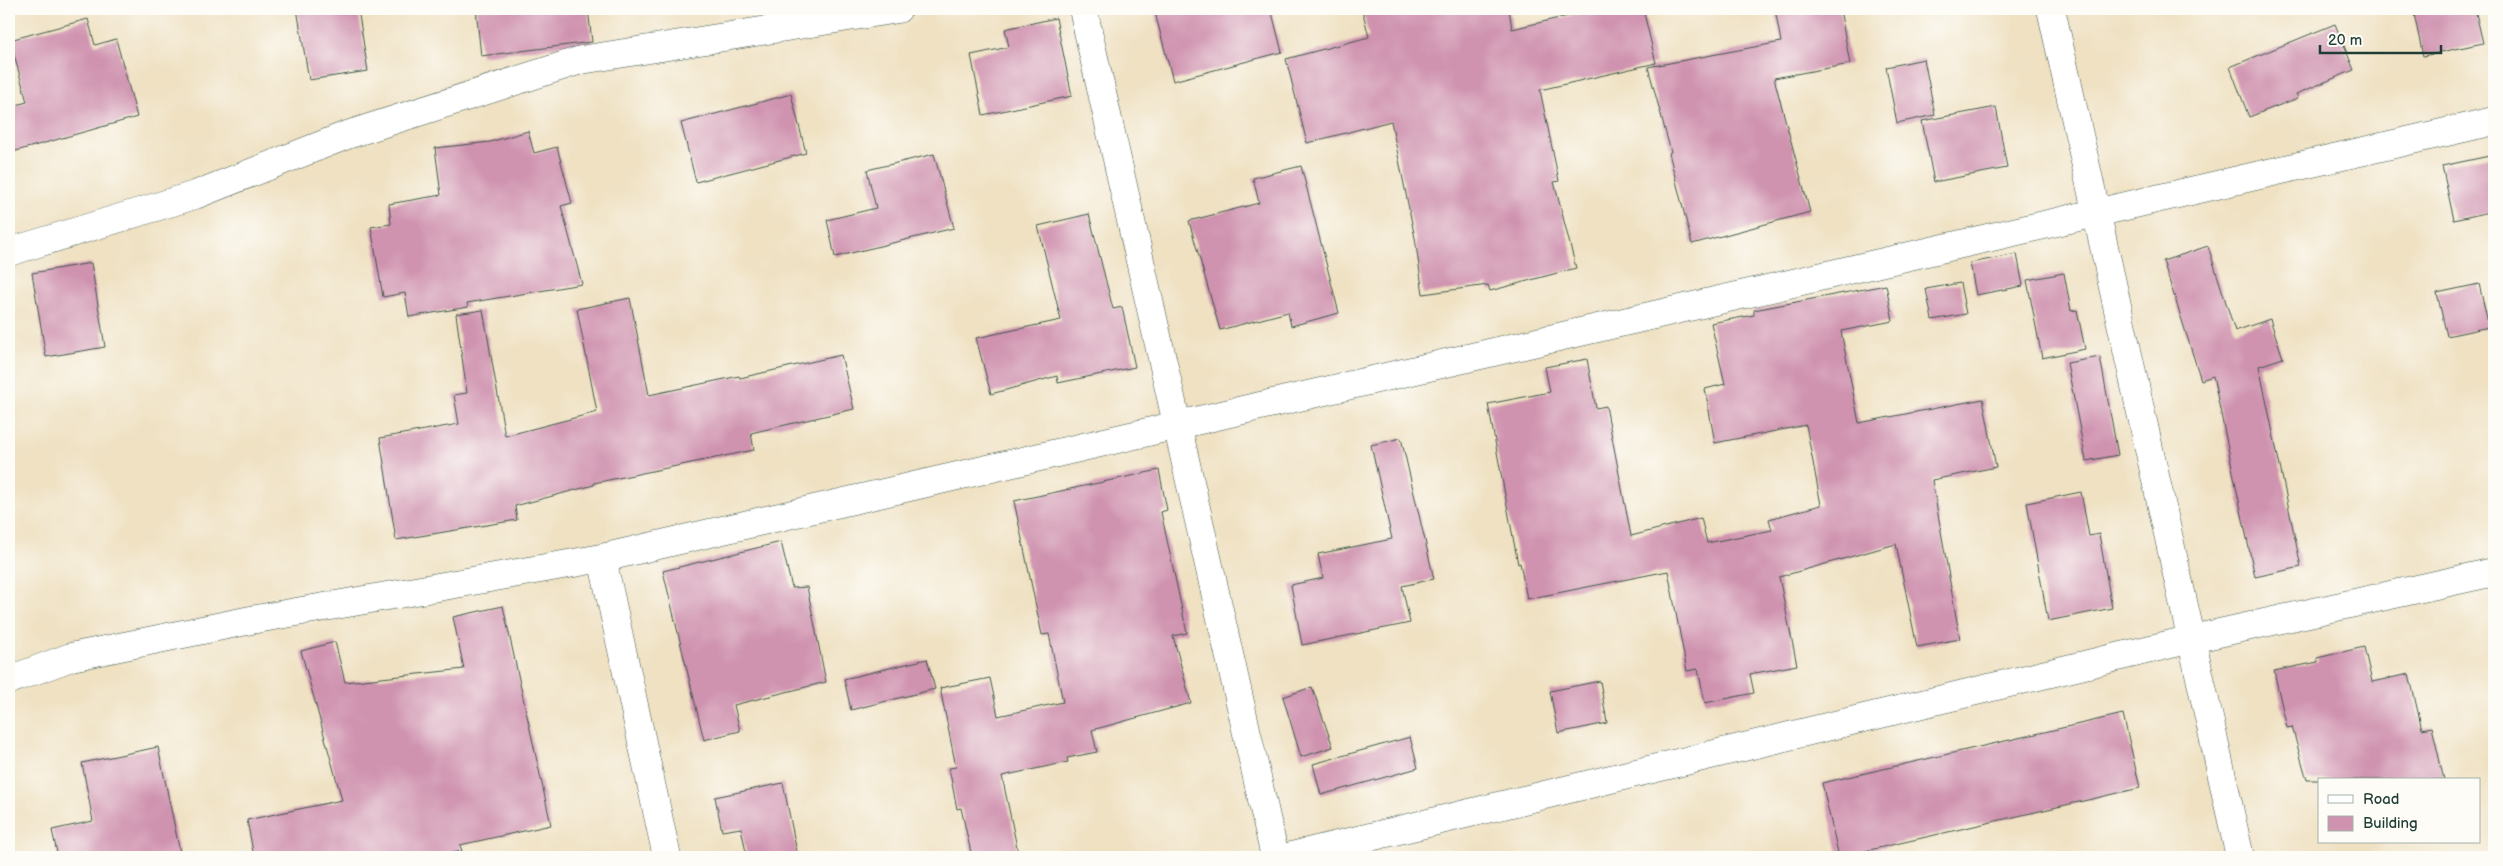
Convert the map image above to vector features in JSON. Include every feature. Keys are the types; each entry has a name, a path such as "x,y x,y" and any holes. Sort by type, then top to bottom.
{"street":[{"path":"9,252 195,195 347,135 581,60 898,9"},
{"path":"1083,9 1275,857"},
{"path":"2051,9 2240,857"},
{"path":"9,680 71,657 223,626 602,558 2494,121"},
{"path":"602,558 667,857"},
{"path":"1287,857 2192,639 2494,572"}],"building":[{"path":"297,9 358,9 368,71 309,80"},
{"path":"476,9 588,9 592,42 481,56"},
{"path":"1154,9 1271,9 1282,52 1173,81"},
{"path":"1362,9 1509,9 1512,29 1598,9 1643,9 1656,63 1540,90 1559,181 1554,182 1576,268 1490,291 1488,285 1423,294 1415,238 1391,121 1307,143 1286,59 1369,37"},
{"path":"1775,9 1840,9 1850,64 1774,78 1810,212 1692,244 1669,153 1671,152 1648,67 1781,42"},
{"path":"2413,9 2475,9 2483,43 2423,56"},
{"path":"1056,18 1072,96 983,115 971,55 1009,47 1005,29"},
{"path":"88,19 95,45 116,39 137,117 9,153 9,107 27,102 10,40"},
{"path":"2335,24 2354,70 2296,94 2298,98 2249,117 2230,67"},
{"path":"1924,59 1935,115 1897,123 1886,67"},
{"path":"791,94 806,153 696,182 681,123"},
{"path":"1996,107 2007,168 1934,182 1922,121"},
{"path":"528,131 534,153 557,147 572,203 561,206 582,284 467,303 468,307 409,317 405,293 383,297 371,227 391,224 389,204 441,195 435,148 490,142"},
{"path":"934,154 954,228 835,257 827,220 876,208 867,170"},
{"path":"2494,155 2494,211 2454,220 2442,166"},
{"path":"1301,166 1339,313 1291,326 1288,312 1220,330 1189,221 1259,203 1253,178"},
{"path":"1089,214 1113,309 1122,307 1135,367 1058,383 1057,376 991,394 976,338 1061,320 1038,226"},
{"path":"2208,246 2235,331 2270,319 2283,358 2259,366 2301,567 2255,577 2213,376 2201,380 2163,261"},
{"path":"2017,254 2023,286 1976,295 1970,263"},
{"path":"91,263 105,347 46,357 32,273"},
{"path":"2064,273 2071,311 2077,310 2085,349 2042,358 2027,280"},
{"path":"1960,283 1966,314 1932,320 1926,289"},
{"path":"2479,284 2489,327 2447,336 2437,293"},
{"path":"1886,285 1893,321 1841,331 1859,423 1983,399 1996,467 1932,480 1960,639 1917,647 1896,544 1779,577 1797,665 1750,674 1754,693 1705,703 1698,669 1687,671 1668,571 1527,599 1520,563 1518,564 1488,404 1550,392 1545,367 1587,359 1596,408 1606,406 1631,536 1701,518 1707,543 1772,530 1769,519 1821,505 1806,425 1715,443 1705,389 1725,384 1711,323 1754,315 1754,310"},
{"path":"630,298 649,395 739,376 740,378 841,355 854,409 751,433 754,450 594,483 594,485 515,506 517,520 396,540 380,438 459,424 454,395 467,393 456,314 483,310 505,436 597,412 577,309"},
{"path":"2100,357 2118,455 2086,461 2067,363"},
{"path":"1401,438 1434,579 1402,586 1410,623 1302,645 1291,585 1323,578 1318,554 1392,539 1371,445"},
{"path":"1159,470 1167,510 1161,512 1187,633 1173,636 1191,703 1092,730 1097,752 1067,758 1068,762 1002,776 1019,857 972,857 961,808 957,809 949,768 956,767 940,688 990,678 998,716 1063,702 1049,634 1042,635 1014,501"},
{"path":"2081,492 2089,536 2099,534 2112,608 2048,621 2027,503"},
{"path":"781,542 792,588 807,587 826,682 734,705 740,731 704,740 663,571"},
{"path":"503,606 551,825 460,845 462,851 434,857 254,857 247,820 342,800 301,651 335,642 345,682 464,669 453,617"},
{"path":"2364,647 2372,682 2409,674 2422,729 2432,727 2444,778 2318,778 2318,780 2307,780 2292,727 2287,728 2274,671 2318,662 2317,658"},
{"path":"927,659 935,689 851,710 844,679"},
{"path":"1600,681 1607,723 1558,733 1550,691"},
{"path":"1312,687 1333,747 1301,757 1283,697"},
{"path":"2123,714 2140,788 1839,857 1822,783"},
{"path":"1410,737 1418,768 1321,795 1313,764"},
{"path":"158,747 181,857 58,857 52,830 93,821 82,763"},
{"path":"783,783 798,857 747,857 741,828 722,831 715,797"}]}
